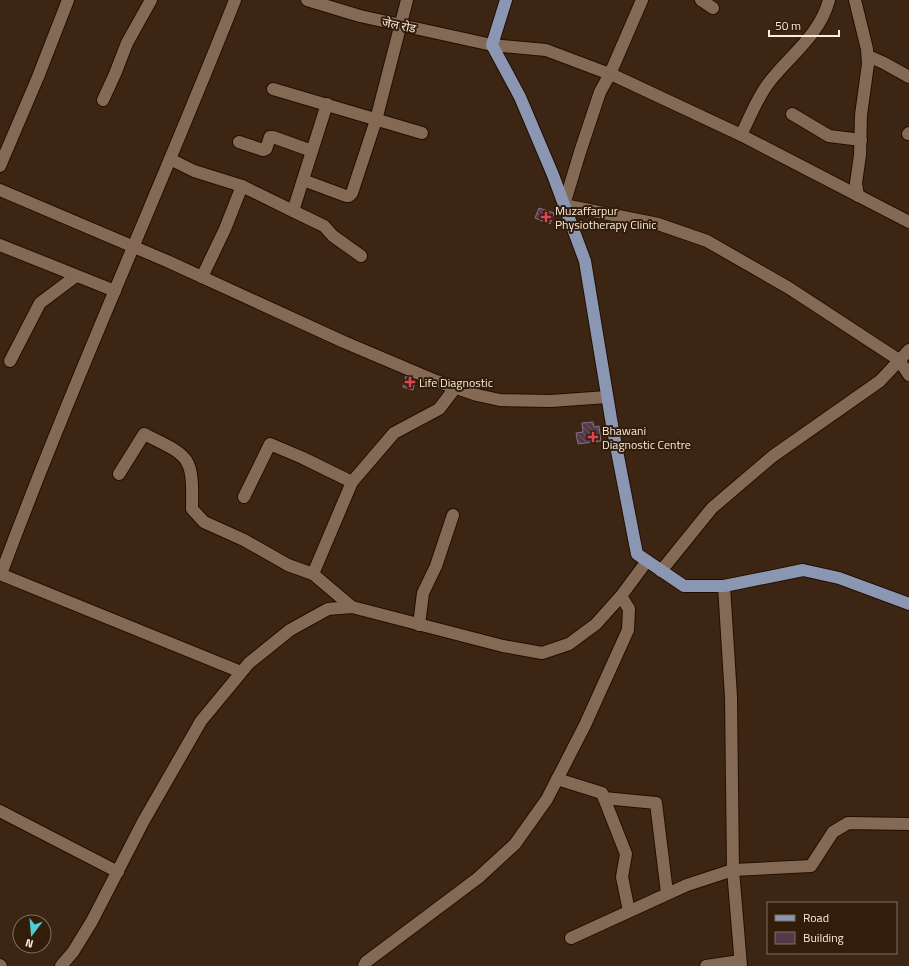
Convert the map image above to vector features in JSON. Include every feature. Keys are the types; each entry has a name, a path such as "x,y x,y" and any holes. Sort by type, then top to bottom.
{"main road":[{"path":"506,0 492,45 520,97 585,261 607,397 637,554 684,586 724,586 803,570 839,578 909,604"}],"street":[{"path":"0,166 38,77 68,0"},
{"path":"103,100 116,74 128,43 151,0"},
{"path":"235,0 0,574 241,672"},
{"name":"जेल रोड","path":"307,0 329,3 360,16 492,45 546,50 610,74 741,135 909,222"},
{"path":"303,180 349,196 352,192 376,120 407,0"},
{"path":"642,0 610,74 600,92 564,206 658,224 707,241 789,288 899,360 909,375"},
{"path":"701,0 713,8"},
{"path":"741,135 761,96 775,74 809,39 826,11 829,0"},
{"path":"855,0 868,56 861,115 856,183 858,196"},
{"path":"868,56 884,62 909,77"},
{"path":"273,89 422,133"},
{"path":"293,210 327,104"},
{"path":"792,114 829,136 860,140"},
{"path":"239,142 263,150 266,149 270,137 273,137 312,151"},
{"path":"170,159 194,171 242,186 293,210 324,226 332,236 360,256"},
{"path":"202,277 225,229 242,186"},
{"path":"0,190 133,246 344,342 455,388 500,400 551,401 607,397"},
{"path":"0,245 115,291"},
{"path":"10,361 40,303 76,276"},
{"path":"661,571 712,508 773,456 880,381 909,350"},
{"path":"313,574 352,482 394,433 439,409 455,388"},
{"path":"119,474 144,434 180,452 190,465 192,509 204,522 244,540 288,565 313,574 352,607"},
{"path":"244,498 270,444 352,482"},
{"path":"419,626 423,593 436,566 453,515"},
{"path":"61,966 73,952 92,921 143,822 201,721 248,663 290,630 328,609 352,607 419,626 503,646 542,653 569,644 596,624 621,596 647,561"},
{"path":"706,966 740,964 733,870 731,696 724,586"},
{"path":"364,966 366,962 478,878 515,844 547,800 585,725 628,630 629,609 621,596"},
{"path":"557,779 602,793 626,854 622,877 629,911"},
{"path":"604,798 656,803 667,893"},
{"path":"0,811 118,872"},
{"path":"571,938 667,893 733,870 811,866 833,832 848,823 909,824"}],"building":[{"path":"539,208 554,213 550,224 535,218"},
{"path":"406,376 415,380 413,390 403,387"},
{"path":"593,422 594,427 599,426 601,441 578,444 576,433 583,432 582,423"}],"place":[{"name":"Muzaffarpur Physiotherapy Clinic","path":"546,217"},
{"name":"Life Diagnostic","path":"410,382"},
{"name":"Bhawani Diagnostic Centre","path":"593,437"}]}
